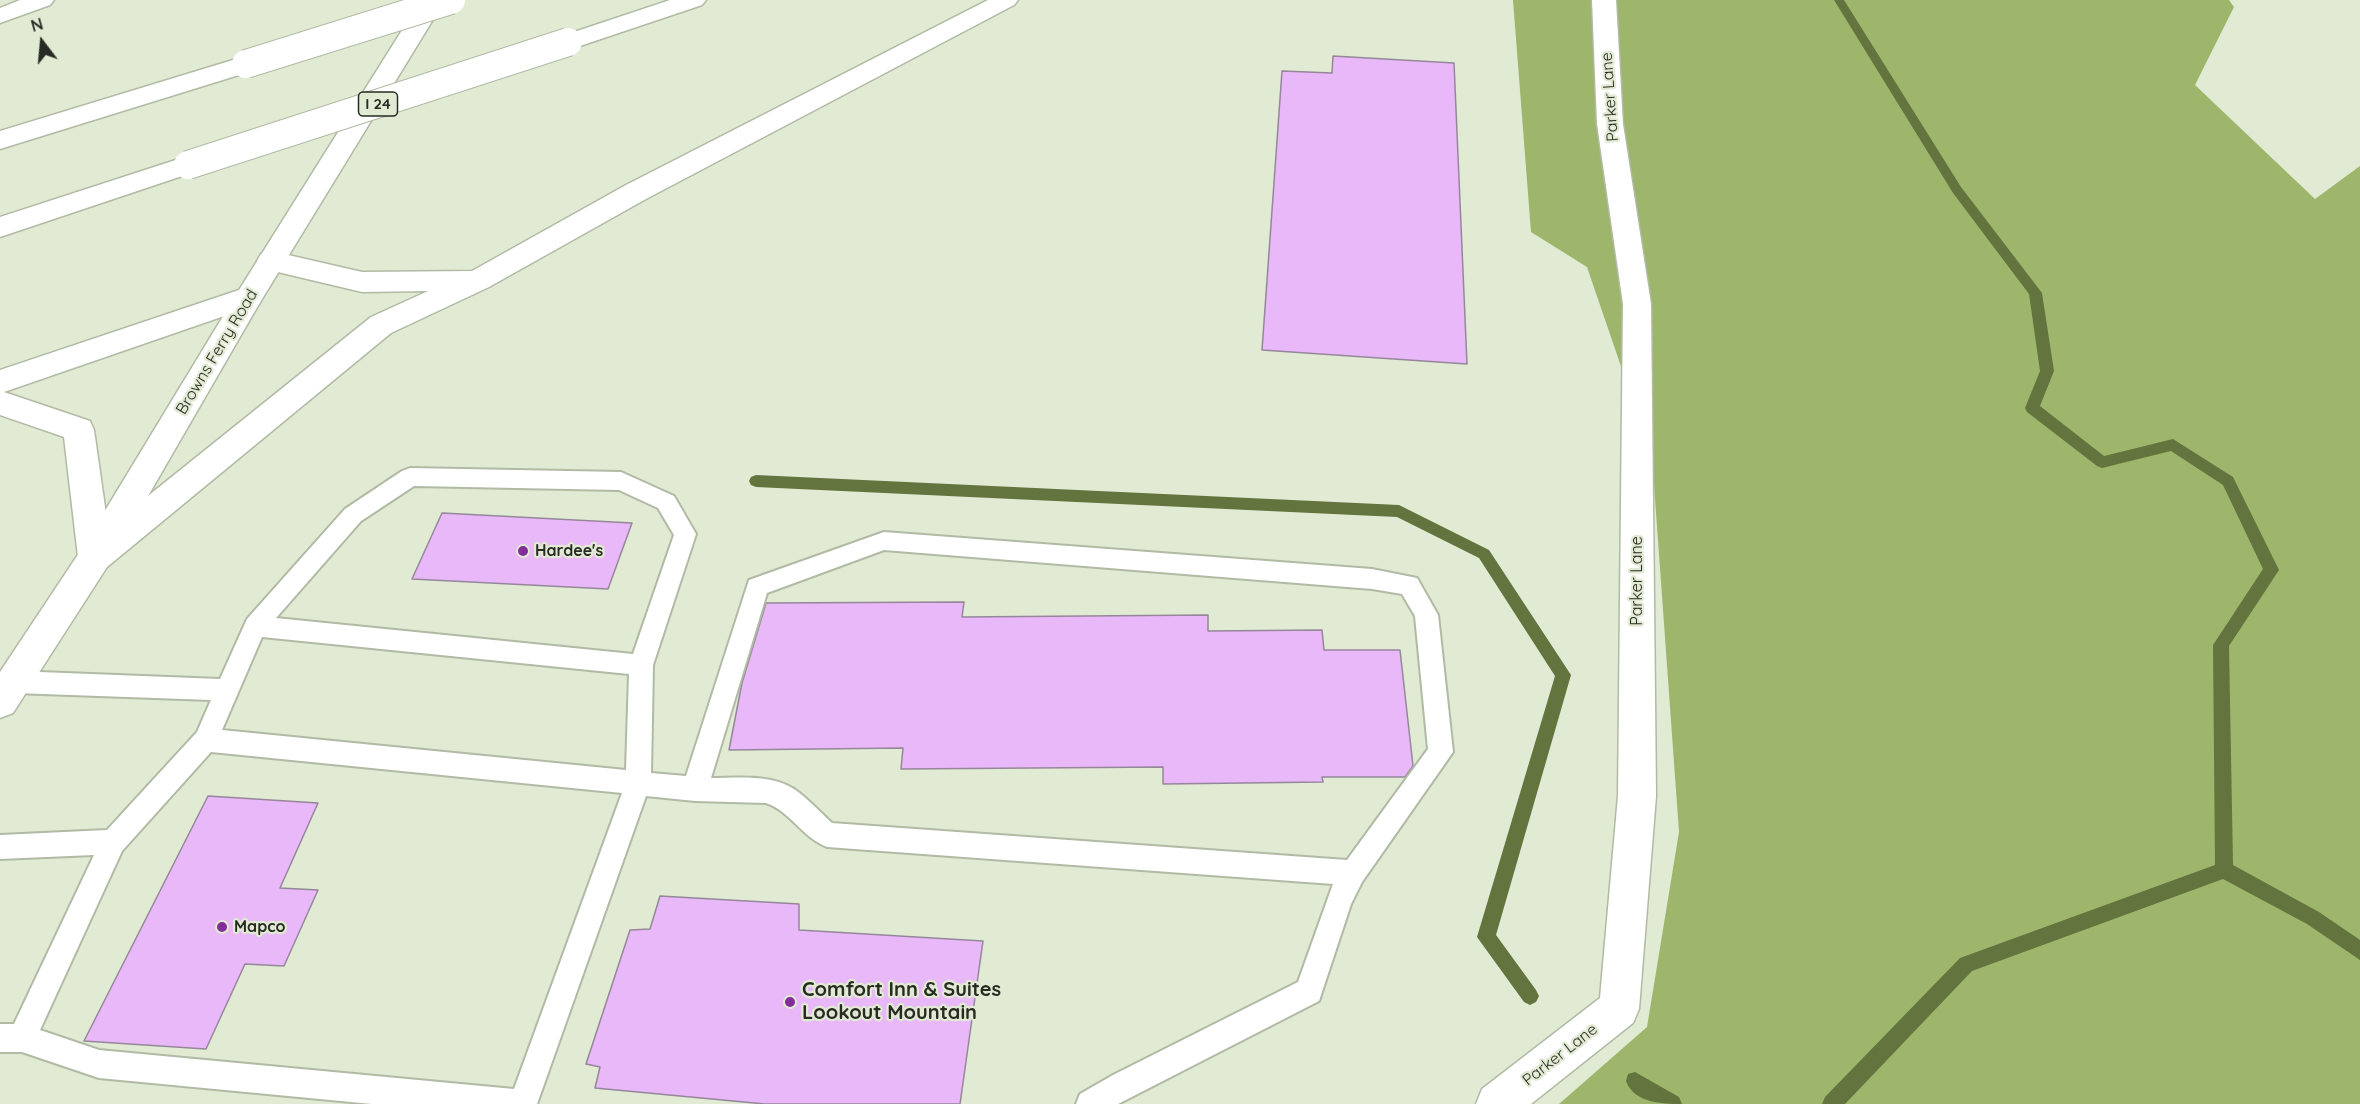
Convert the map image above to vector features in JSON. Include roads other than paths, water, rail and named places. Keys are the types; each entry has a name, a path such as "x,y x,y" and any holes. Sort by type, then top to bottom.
{"main road":[{"path":"0,16 42,0"},
{"name":"Browns Ferry Road","path":"7,692 95,557 249,297 433,0"},
{"path":"0,140 451,0"},
{"name":"I 24","path":"0,227 694,0"},
{"path":"95,557 381,325 479,280 636,192 1006,0"},
{"name":"Parker Lane","path":"1497,1104 1619,1010 1637,796 1637,304 1610,124 1604,0"},
{"path":"271,261 362,282 479,280"},
{"path":"0,382 249,297"},
{"path":"0,403 79,430 95,557"}],"lane":[{"path":"410,477 621,481 666,502 685,534 641,664 638,783 523,1104 99,1064 11,1038 113,842 206,740 255,626 353,515 410,477"},
{"path":"695,789 757,586 884,541 1372,579 1409,585 1426,615 1442,752 1353,873 1338,900 1309,991 1124,1084 1090,1104"},
{"path":"255,626 641,664"},
{"path":"7,692 227,690"},
{"path":"206,740 695,789 766,791 784,797 827,835 1353,873"},
{"path":"0,847 113,842"}],"waterway":[{"path":"1839,0 1957,190 2035,293 2047,371 2032,408 2102,462 2173,445 2228,481 2271,570 2221,645 2224,870"},
{"path":"756,481 1399,511 1484,554 1563,675 1486,937 1530,996"},
{"path":"1832,1104 1966,964 2224,870"},
{"path":"2224,870 2313,918 2360,951"},
{"path":"1635,1081 1672,1104"}],"place":[{"name":"Hardee's","path":"523,551"},
{"name":"Mapco","path":"222,927"},
{"name":"Comfort Inn & Suites Lookout Mountain","path":"790,1002"}]}
